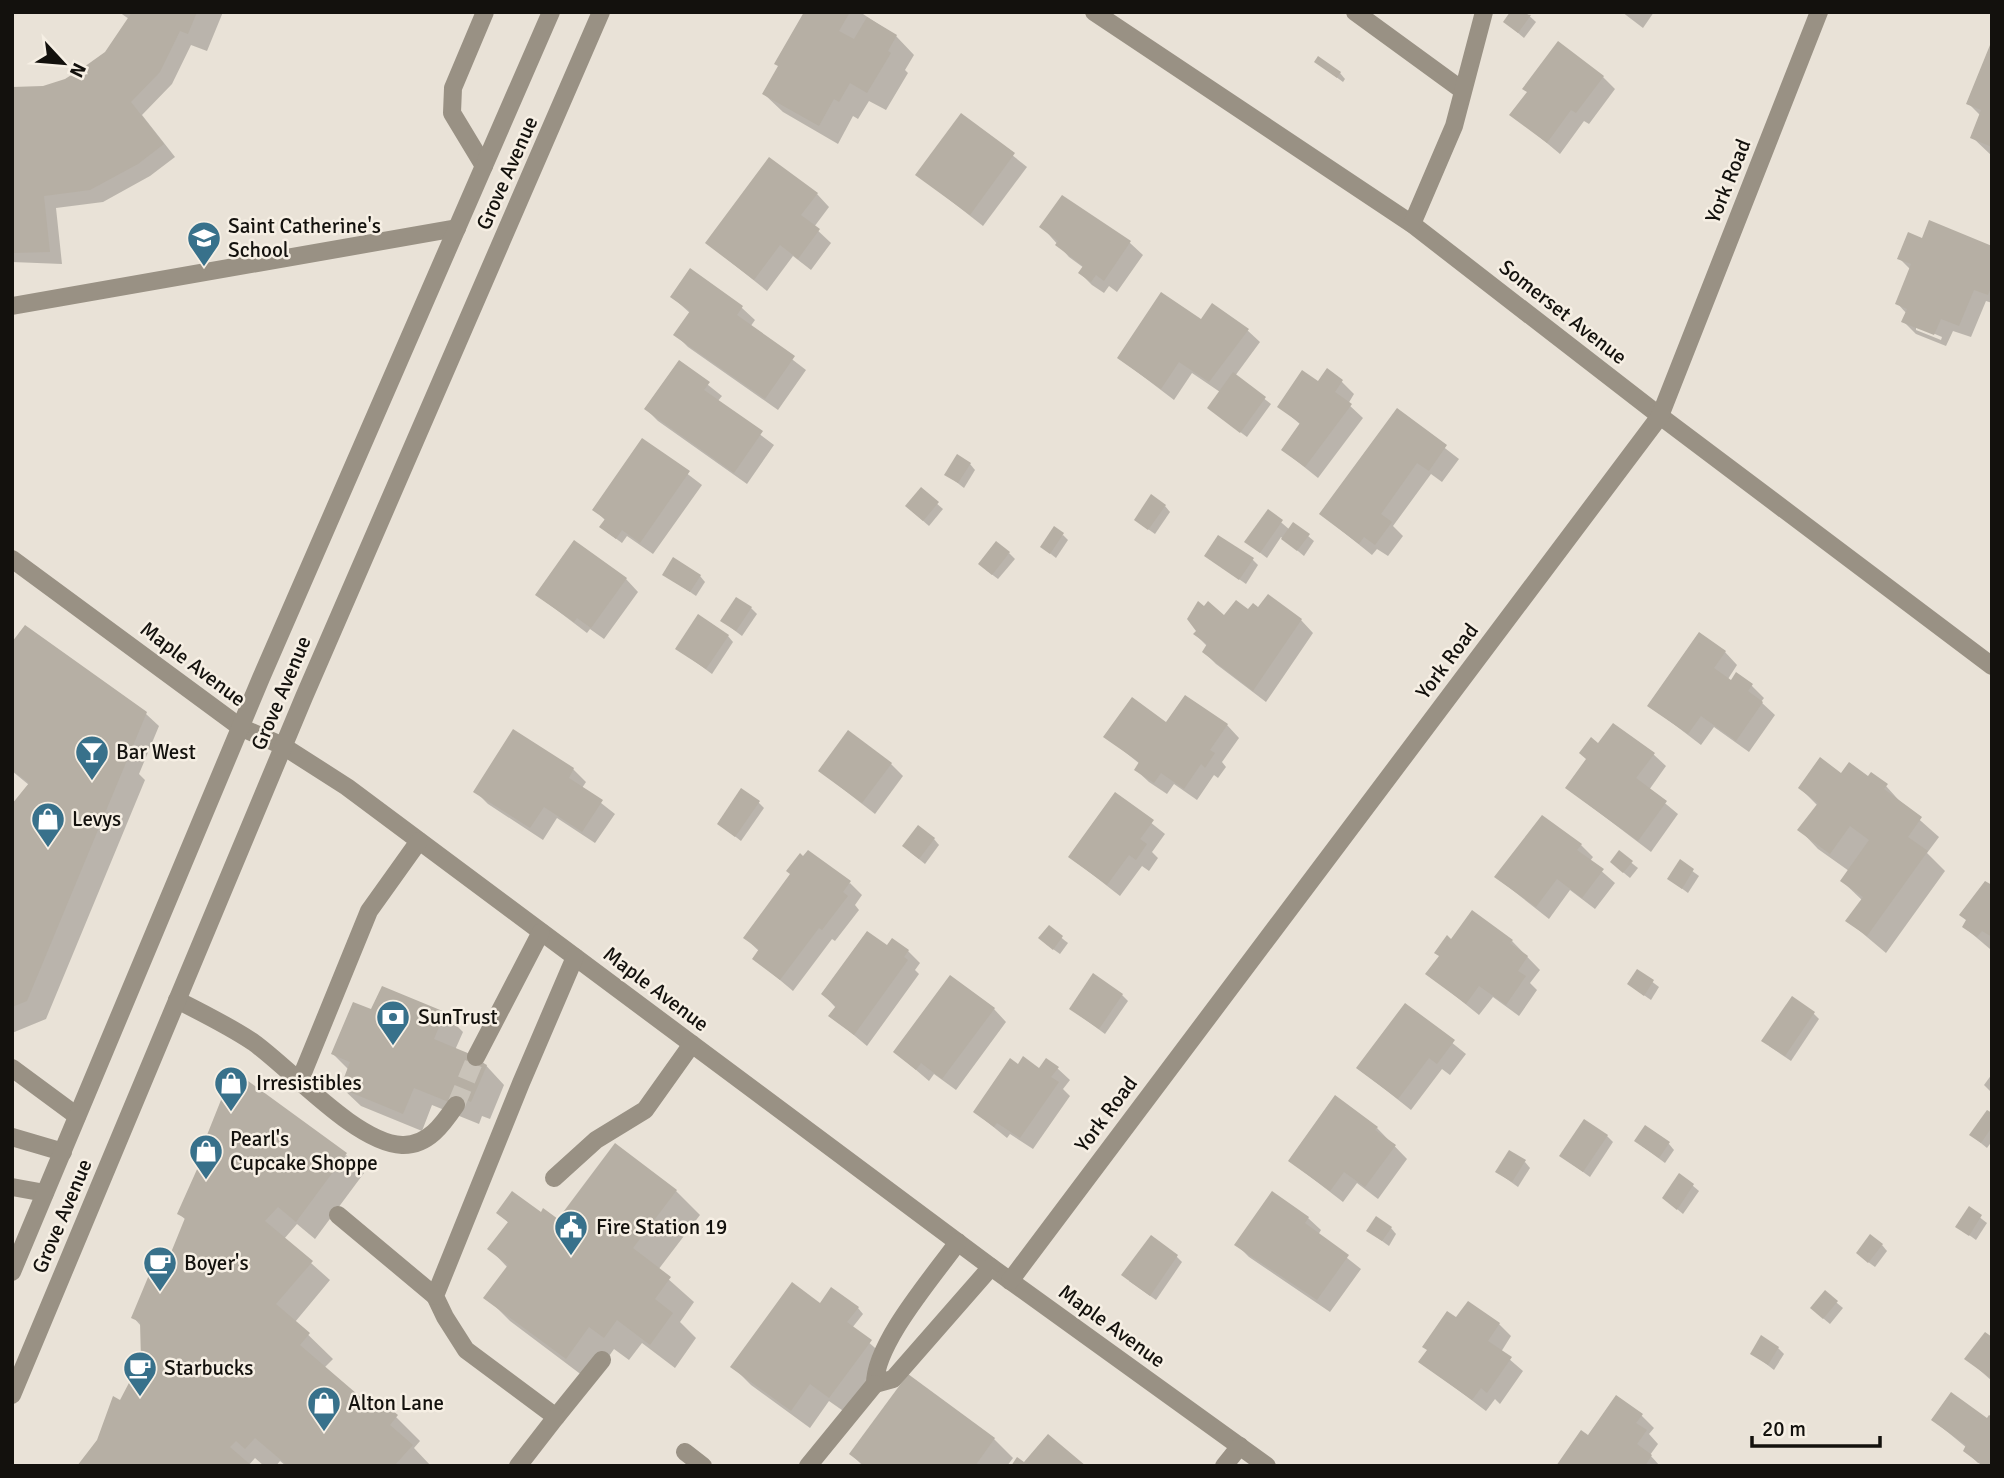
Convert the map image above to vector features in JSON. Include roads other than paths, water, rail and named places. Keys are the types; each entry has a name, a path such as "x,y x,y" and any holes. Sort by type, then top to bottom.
{"street":[{"path":"484,166 452,113 453,88 485,12"},
{"name":"Grove Avenue","path":"12,1272 240,727 551,12"},
{"name":"Grove Avenue","path":"12,1395 283,746 601,12"},
{"name":"Somerset Avenue","path":"1094,12 1412,224 1660,416 1992,666"},
{"path":"1355,12 1462,90"},
{"path":"1412,224 1454,126 1484,12"},
{"name":"York Road","path":"1010,1281 1660,416 1819,12"},
{"path":"12,306 457,228"},
{"name":"Maple Avenue","path":"12,559 240,727 283,746 347,787 991,1267 1267,1466"},
{"path":"299,1080 369,911 419,841"},
{"path":"477,1057 541,932"},
{"path":"435,1296 520,1083 575,957"},
{"path":"177,1000 251,1041 329,1106 371,1135 400,1145 419,1142 432,1135 456,1105"},
{"path":"554,1178 597,1140 645,1110 692,1044"},
{"path":"12,1068 77,1116"},
{"path":"12,1137 63,1152"},
{"path":"12,1188 45,1193"},
{"path":"338,1215 435,1296 466,1350 556,1417"},
{"path":"875,1384 875,1368 885,1347 958,1242"},
{"path":"808,1466 875,1384 893,1380 991,1267"},
{"path":"518,1466 602,1360"},
{"path":"1224,1466 1240,1446"},
{"path":"685,1452 703,1466"}],"tunnel":[{"path":"456,1105 476,1057"}],"place":[{"name":"Saint Catherine's School","path":"204,268"},
{"name":"Bar West","path":"92,782"},
{"name":"Levys","path":"48,849"},
{"name":"SunTrust","path":"393,1047"},
{"name":"Irresistibles","path":"231,1113"},
{"name":"Pearl's Cupcake Shoppe","path":"206,1181"},
{"name":"Fire Station 19","path":"571,1257"},
{"name":"Boyer's","path":"160,1293"},
{"name":"Starbucks","path":"140,1398"},
{"name":"Alton Lane","path":"324,1433"}]}
